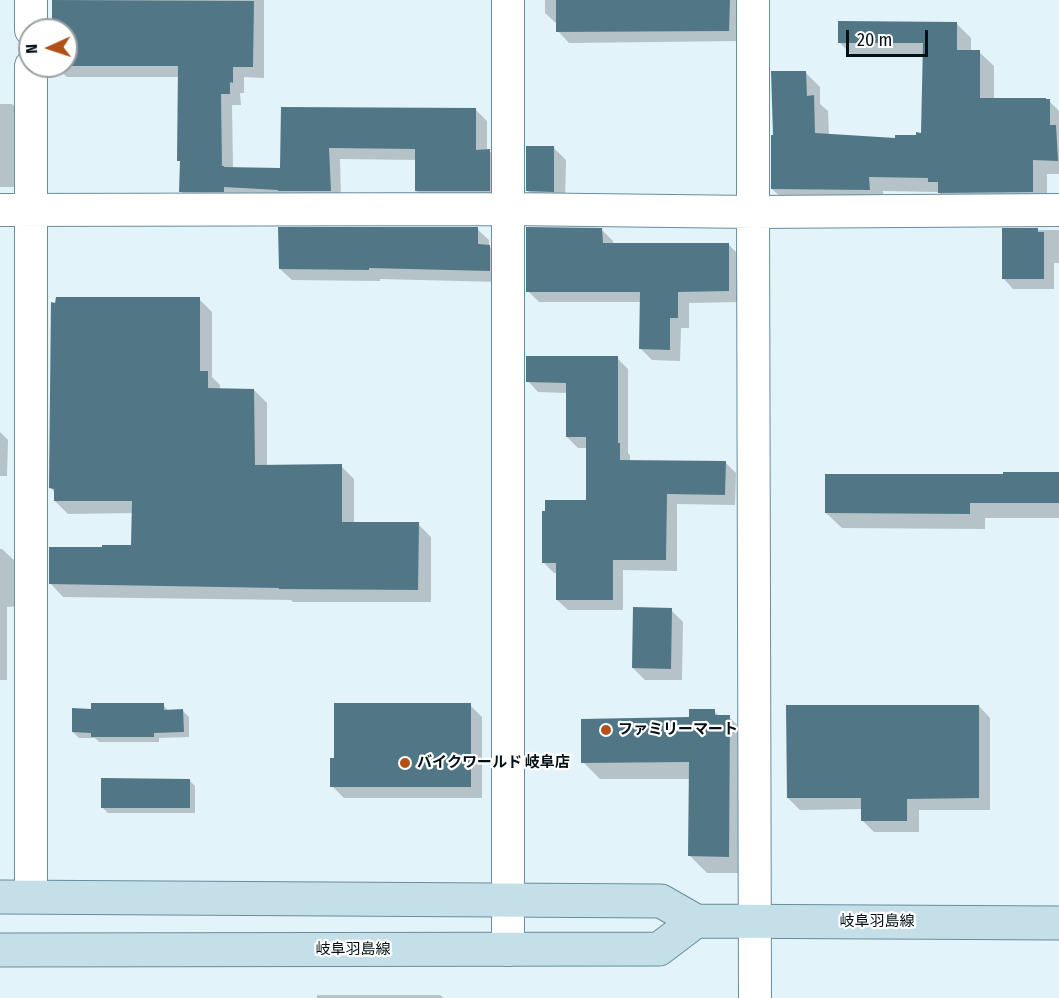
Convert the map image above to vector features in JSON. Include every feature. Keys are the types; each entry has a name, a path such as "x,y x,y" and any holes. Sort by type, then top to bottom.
{"main road":[{"name":"岐阜羽島線","path":"16,897 661,902 696,921 1059,923"},
{"name":"岐阜羽島線","path":"0,950 659,949 696,921"}],"street":[{"path":"31,18 32,0"},
{"path":"508,0 508,950"},
{"path":"753,0 755,998"},
{"path":"16,897 31,210 31,78"},
{"path":"0,210 508,209 753,212 1059,210"}],"building":[{"path":"52,0 254,1 253,67 233,67 230,94 221,94 222,166 280,168 281,107 476,108 476,150 490,149 490,191 415,191 415,149 329,148 331,191 278,191 224,187 224,192 179,192 178,66 78,66 78,18 52,18"},
{"path":"556,0 730,0 729,31 556,32"},
{"path":"838,21 957,22 957,50 980,50 980,98 1050,99 1050,125 1056,125 1058,161 1033,160 1033,192 938,193 938,182 928,182 928,178 869,177 870,190 771,189 771,135 773,135 771,71 806,71 807,96 814,95 815,133 895,138 895,135 921,133 923,43 838,43"},
{"path":"526,146 554,146 554,192 526,191"},
{"path":"278,227 478,227 478,244 490,245 490,271 369,268 369,270 279,269"},
{"path":"526,227 602,228 603,243 729,243 729,291 678,292 678,318 670,318 670,350 639,349 640,292 526,292"},
{"path":"1002,228 1038,228 1038,232 1044,232 1044,279 1002,279"},
{"path":"56,297 200,297 200,371 208,371 208,388 254,389 255,465 342,464 342,522 419,522 418,590 49,584 49,547 131,545 132,501 54,501 54,489 49,488 51,302 55,303"},
{"path":"526,356 618,356 620,460 726,461 725,495 667,494 666,560 613,560 613,600 556,600 556,563 542,563 542,511 545,511 545,500 586,500 586,437 566,437 566,383 526,382"},
{"path":"1003,472 1059,472 1059,503 970,503 970,514 825,513 825,474 1003,474"},
{"path":"633,607 672,608 671,669 632,668"},
{"path":"91,703 164,703 164,710 183,709 184,732 154,733 154,737 91,737 91,733 72,732 72,708 91,709"},
{"path":"334,703 471,703 471,787 330,787 330,758 334,758"},
{"path":"786,705 979,705 979,798 907,799 907,821 861,821 861,798 787,798"},
{"path":"689,709 715,709 715,715 730,715 729,857 688,856 689,762 581,763 581,719 689,717"},
{"path":"101,778 190,779 190,808 101,808"}],"place":[{"name":"ファミリーマート","path":"606,730"},
{"name":"バイクワールド 岐阜店","path":"405,763"}]}
